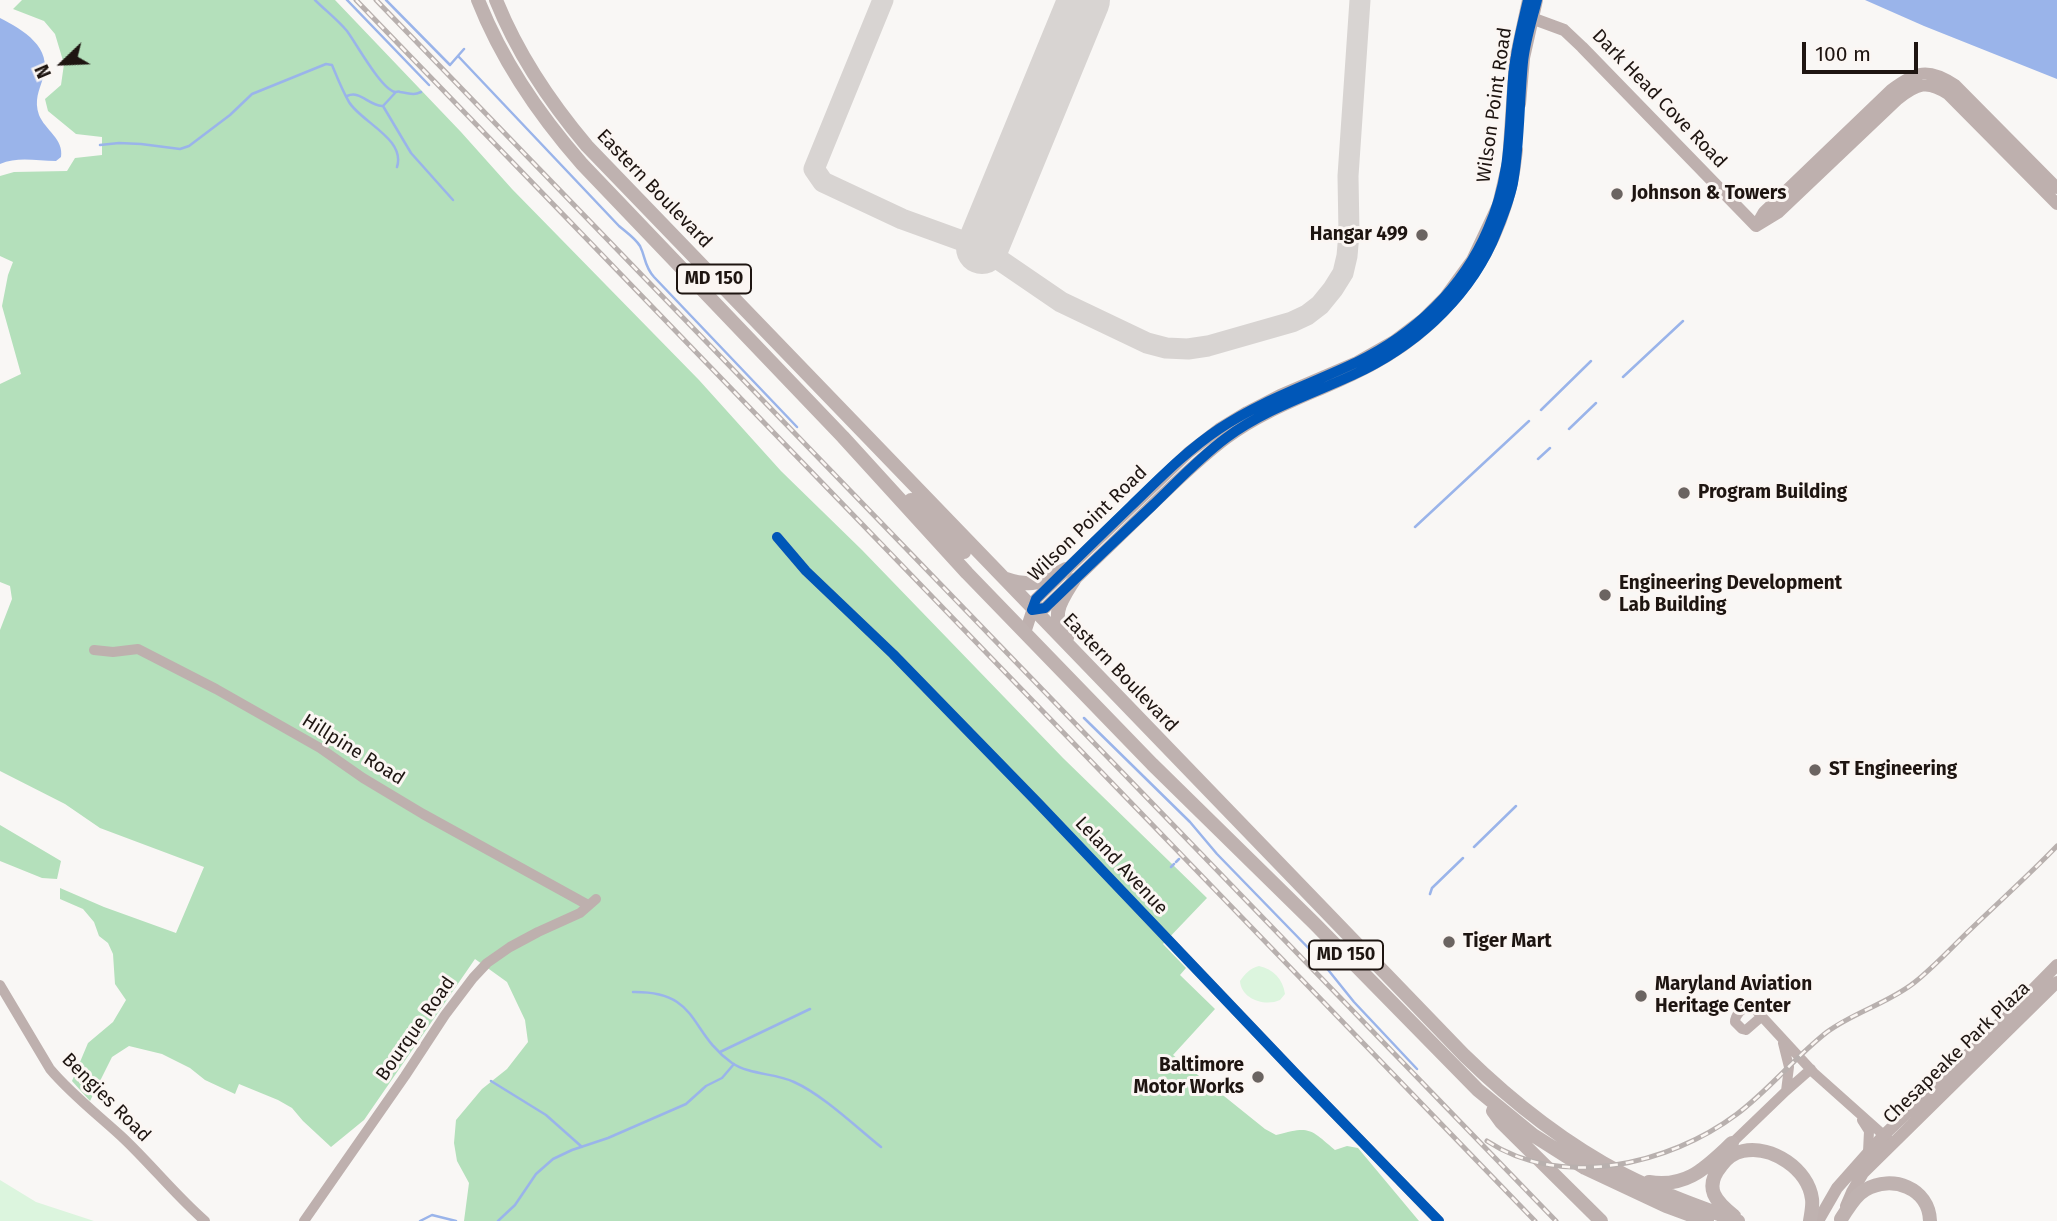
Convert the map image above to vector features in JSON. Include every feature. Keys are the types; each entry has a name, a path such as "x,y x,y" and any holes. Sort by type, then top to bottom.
{"main road":[{"name":"Eastern Boulevard","path":"478,0 513,72 566,146 1025,633 1478,1090 1514,1121 1585,1168 1666,1206 1707,1221"},
{"name":"Eastern Boulevard","path":"496,0 540,87 587,146 1464,1055 1510,1098 1570,1143 1635,1180 1675,1198 1740,1221"},
{"path":"843,437 864,453 1017,606 1032,610"},
{"path":"1002,577 1029,584 1070,574"},
{"path":"1070,574 1059,605 1058,621 1062,631 1096,675"},
{"path":"1273,882 1294,896 1342,942 1358,946 1366,964 1451,1054 1489,1091 1539,1132 1552,1147"},
{"path":"1478,1090 1501,1122 1601,1221"},
{"path":"1635,1180 1657,1183 1683,1181 1706,1167 1732,1143"},
{"path":"1740,1221 1720,1205 1712,1186 1713,1177 1727,1158 1744,1151 1768,1152 1800,1173 1809,1187 1812,1201 1811,1221"},
{"path":"1841,1219 1860,1193 1885,1182 1903,1185 1919,1194 1927,1205 1930,1221"},
{"path":"1673,1221 1694,1221"}],"street":[{"name":"Wilson Point Road","path":"1025,633 1035,598 1070,574 1196,454 1288,402 1352,375 1402,348 1436,320 1470,281 1490,247 1512,186 1529,16 1528,0"},
{"name":"Wilson Point Road","path":"1529,16 1537,0"},
{"name":"Dark Head Cove Road","path":"1529,16 1564,30 1756,226"},
{"path":"1756,226 1764,212 1891,90 1905,79 1928,73 1941,76 1955,85 2057,188"},
{"path":"1756,226 1779,212 1898,99 1911,89 1928,85 1937,86 1948,94 2057,204"},
{"name":"Leland Avenue","path":"777,537 806,571 951,714 1439,1221"},
{"name":"Hillpine Road","path":"94,650 113,652 138,649 320,748 423,814 592,902"},
{"name":"Bourque Road","path":"304,1221 473,978 487,963 510,947 580,913 592,902"},
{"name":"Chesapeake Park Plaza","path":"1888,1139 2057,965"},
{"name":"Chesapeake Park Plaza","path":"1888,1139 1994,1046 2057,982"},
{"name":"Bengies Road","path":"0,985 3,994 59,1080 122,1136 205,1221"},
{"name":"Chesapeake Park Plaza","path":"1761,1017 1811,1069 1888,1139"},
{"path":"1781,1040 1788,1067 1786,1091"},
{"path":"1732,1143 1811,1069"},
{"name":"Chesapeake Park Plaza","path":"1856,1111 1869,1131 1868,1152"},
{"path":"1818,1221 1838,1188 1868,1152 1888,1139"},
{"path":"1841,1219 1863,1173 1888,1139"}],"green space":[{"path":"22,0 335,0 512,189 699,380 781,471 862,550 1063,758 1207,898 1163,944 1186,968 1180,975 1215,1009 1173,1055 1276,1135 1303,1130 1314,1133 1335,1150 1347,1146 1358,1148 1419,1221 464,1221 469,1183 457,1161 454,1143 456,1120 482,1089 507,1069 528,1042 525,1020 507,982 475,959 364,1120 331,1147 292,1108 278,1100 239,1084 235,1094 205,1080 190,1068 162,1054 129,1046 112,1057 90,1101 72,1081 88,1043 113,1022 126,1000 115,984 113,954 108,943 99,936 94,922 83,909 60,899 60,888 176,933 204,867 100,828 65,804 0,771 0,630 12,599 10,586 0,582 0,384 21,374 2,306 13,262 0,256 0,176 14,172 67,171 75,158 102,155 102,137 76,134 48,111 45,99 61,85 64,64 55,34 44,21 13,9"},
{"path":"0,825 61,861 57,879 42,878 0,861"},
{"path":"1259,966 1273,972 1280,979 1285,994 1280,1000 1268,1003 1255,1000 1241,987 1240,981 1253,968"},
{"path":"0,1180 36,1202 94,1221 0,1221"}],"water":[{"path":"1865,0 2057,0 2057,79 1924,26"},
{"path":"0,18 34,41 44,57 45,67 37,105 39,115 60,145 61,157 56,161 21,160 0,164"}],"waterway":[{"path":"315,0 347,31 376,75 389,89 411,94 421,92"},
{"path":"347,0 429,85"},
{"path":"386,0 450,65 464,49"},
{"path":"458,56 619,226 636,240 654,277 797,427"},
{"path":"100,145 141,144 180,149 189,146 230,115 252,94 326,64 332,65 349,102 389,139 398,157 397,167"},
{"path":"383,106 395,93"},
{"path":"347,96 360,96 382,106"},
{"path":"383,106 411,153 453,200"},
{"path":"1623,377 1683,321"},
{"path":"1541,410 1591,361"},
{"path":"1569,429 1596,403"},
{"path":"1415,527 1529,421"},
{"path":"1538,459 1550,448"},
{"path":"1084,718 1190,822 1217,854 1321,961 1354,1002 1417,1069"},
{"path":"1474,847 1516,806"},
{"path":"1430,894 1432,888 1463,858"},
{"path":"1176,862 1179,859"},
{"path":"1171,867 1174,864"},
{"path":"633,992 655,993 671,998 682,1006 707,1039 732,1063 747,1070 787,1079 805,1088 828,1103 881,1147"},
{"path":"720,1052 810,1009"},
{"path":"498,1221 515,1205 536,1174 553,1159 686,1104 706,1086 722,1078 734,1064"},
{"path":"491,1081 546,1115 582,1147"},
{"path":"420,1221 432,1215 456,1221"}],"taxiway":[{"path":"883,0 814,169 823,182 902,219 982,248 1061,302 1147,343 1166,348 1188,349 1208,346 1292,322 1307,315 1320,305 1343,273 1349,233 1348,176 1360,0"}],"runway":[{"path":"982,248 1084,0"}],"railway":[{"path":"356,0 1535,1221"},
{"path":"376,0 1556,1221"},
{"path":"1487,1141 1516,1156 1548,1165 1581,1167 1614,1165 1648,1158 1680,1147 1710,1132 1749,1105 1827,1032 1915,982 2057,846"}],"cycle path":[{"path":"1528,0 1515,58 1508,155 1496,210 1478,251 1451,290 1417,323 1378,351 1252,409 1207,438 1162,476 1059,576 1036,599 1032,610 1045,608 1197,462 1226,438 1272,411 1375,364 1416,337 1452,304 1481,265 1509,198 1517,153 1524,54 1537,0"},
{"path":"777,537 806,571 893,654 1439,1221"}],"place":[{"name":"Johnson & Towers","path":"1617,194"},
{"name":"Hangar 499","path":"1422,235"},
{"name":"Program Building","path":"1684,493"},
{"name":"Engineering Development Lab Building","path":"1605,595"},
{"name":"ST Engineering","path":"1815,770"},
{"name":"Tiger Mart","path":"1449,942"},
{"name":"Maryland Aviation Heritage Center","path":"1641,996"},
{"name":"Baltimore Motor Works","path":"1258,1077"}]}
